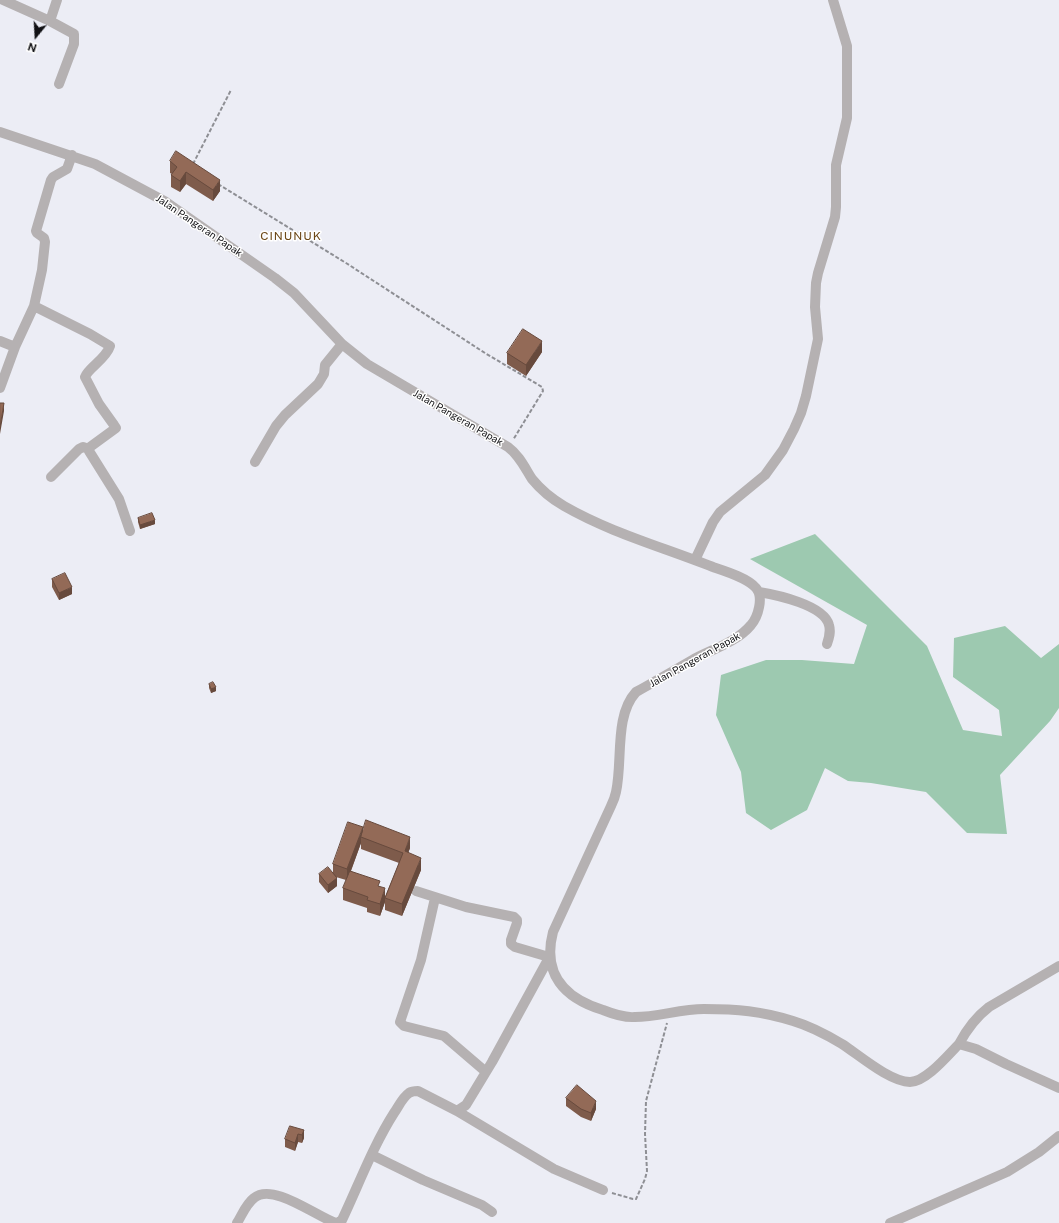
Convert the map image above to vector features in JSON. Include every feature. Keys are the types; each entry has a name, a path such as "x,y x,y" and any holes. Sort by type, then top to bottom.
{"street":[{"path":"3,0 71,31 75,36 74,44 59,84"},
{"path":"50,21 57,0"},
{"path":"695,560 713,522 720,512 765,475 783,450 801,413 806,396 818,339 815,307 816,283 835,218 836,165 847,118 847,46 833,0"},
{"name":"Jalan Pangeran Papak","path":"0,132 72,155 106,169 166,202 205,228 294,293 342,344 367,364 508,447 517,456 539,487 547,495 565,507 596,523 732,574 756,587 759,592 757,616 752,625 738,638 695,659 643,688 636,692 631,698 625,715 621,737 616,792 553,932 550,944 549,957 557,980 562,987 580,1001 592,1007 634,1018 689,1009 736,1009 758,1012 793,1021 808,1026 842,1044 885,1073 910,1082 919,1081 927,1075 959,1044 972,1022 988,1007 1059,966"},
{"path":"0,388 15,346 34,306 42,270 45,242 44,238 37,234 36,231 51,180 53,177 68,169 72,155"},
{"path":"34,306 90,334 110,346 85,378 99,404 116,428 89,449"},
{"path":"0,341 15,346"},
{"path":"255,462 276,426 285,414 318,384 324,374 325,365 342,344"},
{"path":"51,477 79,449 84,447 89,449"},
{"path":"89,449 89,452 119,499 130,531"},
{"path":"759,592 783,596 805,605 824,616 829,624 830,633 827,644"},
{"path":"416,891 475,909 514,917 517,920 511,944 515,947 549,957 486,1072 466,1105 457,1111"},
{"path":"435,898 421,960 400,1022 404,1026 444,1036 486,1072"},
{"path":"959,1044 976,1049 1059,1088"},
{"path":"236,1223 250,1201 263,1193 284,1197 337,1223 342,1220 391,1118 404,1099 414,1091 418,1091 457,1111 554,1169 604,1190"},
{"path":"890,1223 1007,1172 1039,1152 1059,1136"},
{"path":"372,1155 423,1180 482,1205 492,1212"}],"path":[{"path":"192,167 231,90"},
{"path":"214,182 346,263 485,354 543,388 543,391 508,447"},
{"path":"604,1190 634,1199 645,1179 647,1171 644,1134 646,1101 670,1013"}],"green space":[{"path":"815,534 927,646 963,730 1002,736 999,710 953,677 954,638 1005,626 1041,658 1059,644 1059,708 1050,721 1000,775 1007,834 967,833 926,792 871,783 848,781 825,768 807,810 771,830 746,813 741,772 716,715 721,675 766,660 802,660 854,664 867,625 750,559"}],"building":[{"path":"176,151 220,180 213,190 186,172 180,181 171,175 177,167 170,161"},
{"path":"523,329 542,341 526,365 507,353"},
{"path":"0,403 4,403 0,427"},
{"path":"152,513 155,520 140,525 138,518"},
{"path":"65,573 72,587 59,593 52,579"},
{"path":"213,682 216,687 211,689 209,684"},
{"path":"366,820 410,837 405,851 421,858 402,904 385,898 403,853 361,837"},
{"path":"348,822 363,827 347,869 333,864"},
{"path":"328,867 337,878 328,885 319,874"},
{"path":"350,871 380,881 378,886 385,888 380,904 367,900 368,897 343,888"},
{"path":"577,1085 596,1101 591,1113 581,1109 566,1098"},
{"path":"290,1126 304,1130 302,1135 298,1134 295,1143 285,1139"}],"district":[{"name":"CINUNUK","path":"291,236"}]}
